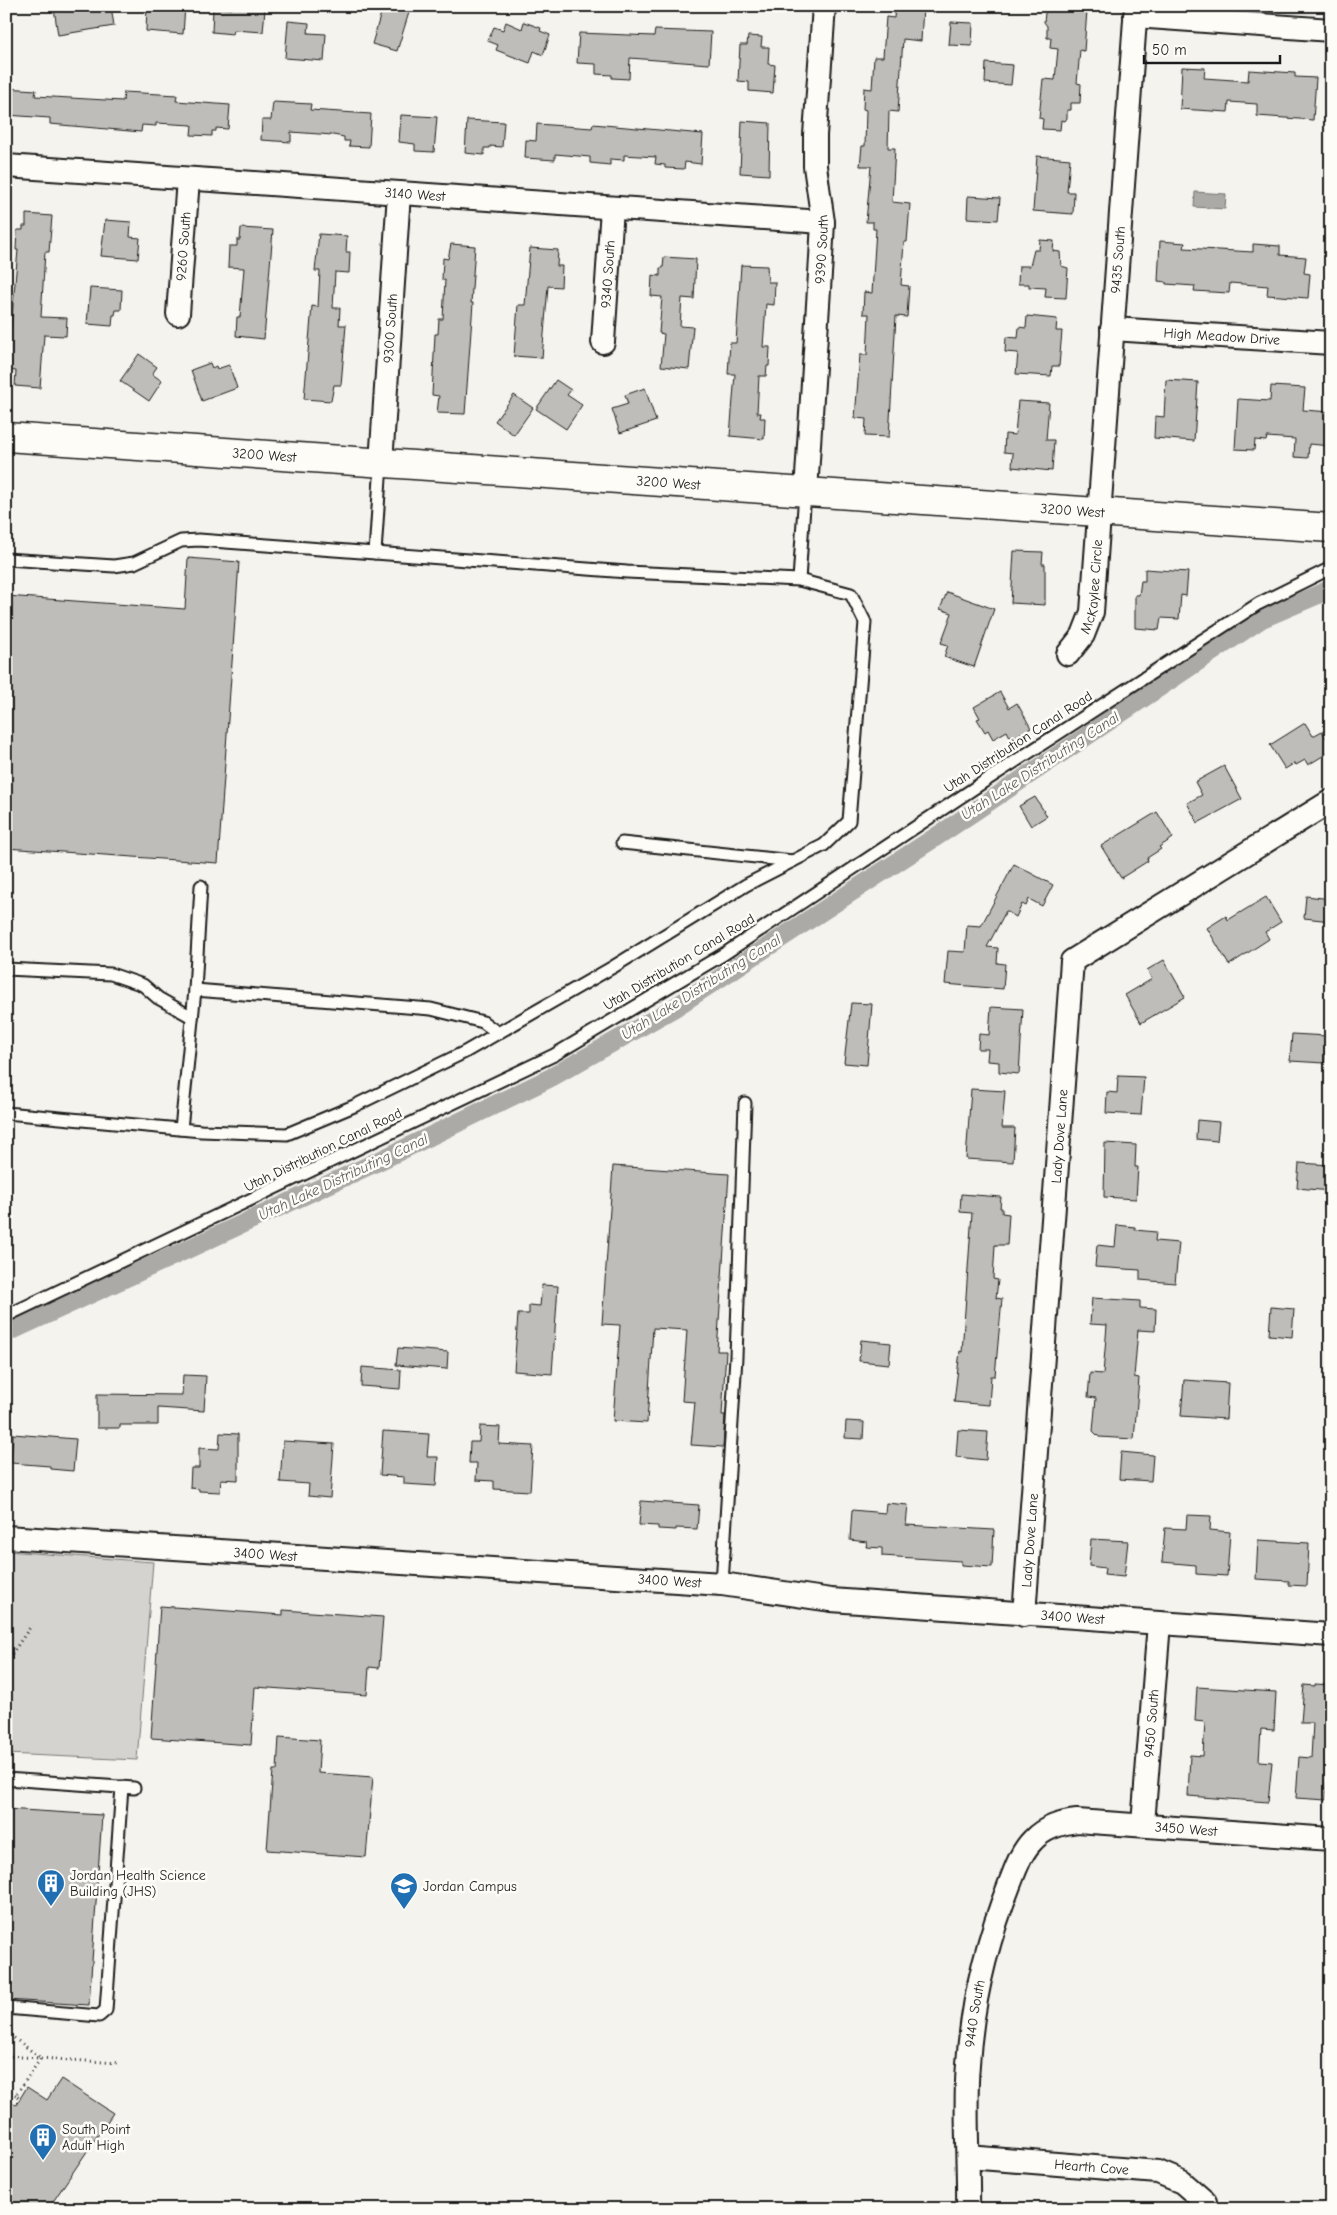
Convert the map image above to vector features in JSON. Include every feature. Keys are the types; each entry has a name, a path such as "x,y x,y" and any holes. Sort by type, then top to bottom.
{"street":[{"name":"9390 South","path":"806,491 823,222 815,166 815,135 824,6"},
{"path":"1135,11 1331,30"},
{"name":"9435 South","path":"1099,512 1135,11"},
{"name":"3140 West","path":"6,166 823,222"},
{"name":"9260 South","path":"178,314 188,179"},
{"name":"9300 South","path":"380,463 399,193"},
{"name":"9340 South","path":"603,342 612,208"},
{"name":"High Meadow Drive","path":"1112,328 1331,343"},
{"name":"3200 West","path":"6,437 1331,528"},
{"name":"McKaylee Circle","path":"1068,654 1083,635 1092,612 1099,512"},
{"name":"Lady Dove Lane","path":"1024,1614 1072,961 1331,801"},
{"name":"3400 West","path":"6,1537 722,1584 831,1600 1331,1635"},
{"name":"9450 South","path":"1143,1824 1158,1622"},
{"name":"3450 West","path":"1042,1832 1053,1826 1077,1821 1143,1824 1331,1839"},
{"name":"9440 South","path":"968,2209 966,2101 968,2064 974,2013 983,1967 1005,1897 1021,1857 1034,1839 1042,1832"},
{"name":"Hearth Cove","path":"968,2157 1158,2172 1182,2182 1205,2202"}],"lane":[{"path":"375,553 380,463"},
{"path":"799,580 806,491"},
{"path":"6,559 114,566 134,564 181,541 199,540 627,572 799,580 851,594 865,622 849,821 824,845 746,885 613,967 465,1052 354,1106 287,1134 181,1129 6,1114"},
{"name":"Utah Distribution Canal Road","path":"6,1316 554,1055 724,954 988,779 1258,604 1331,568"},
{"path":"622,843 793,861"},
{"path":"181,1129 195,990 201,886"},
{"path":"6,969 110,974 143,985 158,998 192,1017"},
{"path":"195,990 431,1009 483,1022 498,1033"},
{"path":"722,1584 736,1357 744,1103"},
{"path":"6,1780 134,1788"},
{"path":"6,2008 99,2016 106,2010 122,1786"}],"path":[{"path":"6,1662 31,1626"},
{"path":"6,2032 41,2058"},
{"path":"6,2056 119,2063"},
{"path":"16,2095 41,2058"},
{"path":"6,2090 21,2098"}],"shaded area":[{"path":"1195,192 1226,194 1225,209 1194,207"},
{"path":"6,1551 153,1562 137,1760 6,1754"}],"building":[{"path":"68,6 111,6 114,26 58,35 54,8"},
{"path":"147,6 185,6 183,34 146,31"},
{"path":"232,6 265,9 263,32 234,30 233,34 212,32 213,8 232,9"},
{"path":"383,6 411,6 397,51 372,44"},
{"path":"895,6 923,6 921,41 903,39 898,112 889,111 888,148 895,148 892,202 910,204 907,242 904,242 901,285 909,286 907,317 896,316 889,437 865,436 866,419 855,418 860,355 867,355 869,314 863,314 864,292 872,293 876,229 873,229 873,222 866,222 871,166 860,166 862,146 865,146 866,110 863,109 864,88 872,89 874,57 883,57 886,17 894,18"},
{"path":"1052,6 1081,6 1081,9 1087,10 1084,51 1080,50 1077,83 1081,84 1080,103 1071,103 1071,110 1067,110 1067,118 1065,121 1061,120 1060,130 1042,129 1043,119 1039,118 1043,79 1055,80 1058,49 1050,48 1051,38 1047,38 1047,26 1044,22 1045,13"},
{"path":"288,21 309,23 308,33 326,34 324,61 285,58"},
{"path":"506,22 522,29 524,22 541,28 540,31 550,35 543,55 534,51 530,63 496,50 498,45 488,41 494,27 503,30"},
{"path":"951,22 973,23 972,46 949,45"},
{"path":"655,30 711,32 709,64 630,58 629,79 612,78 612,75 596,74 596,64 577,63 579,33 654,36"},
{"path":"748,36 762,37 761,47 769,47 768,64 775,65 773,93 749,91 749,82 738,81 740,45 747,45"},
{"path":"986,63 1013,65 1011,85 985,83"},
{"path":"1182,67 1205,68 1204,78 1248,81 1249,70 1295,73 1295,77 1316,78 1313,120 1257,116 1257,104 1229,102 1228,112 1180,109"},
{"path":"6,88 36,90 35,96 123,101 124,92 177,95 176,101 230,105 228,129 216,128 216,131 212,131 212,136 191,135 192,125 156,123 156,126 142,125 141,132 50,124 50,118 6,115"},
{"path":"273,102 311,104 310,110 371,114 369,147 349,146 350,141 344,141 344,137 291,132 291,142 261,140 262,120 271,120"},
{"path":"401,115 437,117 434,152 415,151 415,144 399,142"},
{"path":"467,120 504,122 502,147 490,146 490,148 484,148 484,155 465,153"},
{"path":"742,121 770,123 769,175 740,173"},
{"path":"537,124 592,128 593,124 703,134 701,164 685,162 684,169 665,168 665,165 655,164 656,157 624,155 624,160 610,159 610,165 590,163 590,157 555,154 555,160 525,158 526,140 536,141"},
{"path":"1037,156 1070,159 1067,192 1074,192 1073,214 1033,211"},
{"path":"968,196 1000,198 998,220 967,218"},
{"path":"26,214 52,216 49,252 45,252 41,317 67,318 66,336 44,335 40,388 15,386 16,371 7,370 18,250 16,250 17,230 23,230 23,226 26,226"},
{"path":"105,220 131,222 130,237 140,238 138,259 101,256"},
{"path":"241,228 273,230 264,339 236,336 237,317 240,317 244,268 228,267 229,246 237,246 237,240 240,240"},
{"path":"319,234 347,236 346,252 350,252 349,273 335,272 333,308 340,308 339,325 346,325 341,385 334,385 331,401 304,399 312,306 318,307 320,271 315,271"},
{"path":"1040,240 1054,241 1053,251 1060,252 1061,266 1068,268 1066,298 1045,297 1046,288 1029,287 1029,284 1018,284 1019,266 1030,266 1034,250 1039,250"},
{"path":"1160,241 1185,243 1184,248 1253,252 1253,244 1280,246 1280,255 1306,257 1304,273 1310,274 1308,298 1267,295 1268,286 1230,283 1229,293 1194,291 1195,286 1166,284 1166,282 1158,281"},
{"path":"451,244 475,246 465,414 437,413 439,396 432,395 435,334 438,334 439,319 443,319 445,280 442,280 443,258 448,259"},
{"path":"530,248 558,250 557,266 562,266 561,287 548,286 542,358 514,356 518,305 525,305"},
{"path":"664,257 696,259 694,299 682,298 680,326 693,327 689,369 661,366 664,334 659,333 662,297 651,296 652,275 660,276 660,268 663,268"},
{"path":"741,265 767,266 768,282 775,282 774,305 766,304 763,347 770,347 769,366 767,366 766,376 759,376 757,413 761,413 760,418 765,418 764,439 730,436 735,374 728,374 730,343 736,343"},
{"path":"90,288 122,290 121,310 116,310 115,315 113,315 112,326 87,324"},
{"path":"1027,316 1057,319 1056,331 1062,331 1059,366 1052,366 1051,376 1016,374 1018,353 1005,352 1006,337 1018,338 1019,327 1026,328"},
{"path":"139,354 157,367 152,374 162,381 149,401 120,381"},
{"path":"210,363 212,368 216,366 217,369 229,365 237,388 202,401 191,370"},
{"path":"556,380 571,390 567,395 582,405 566,429 536,409"},
{"path":"1166,380 1198,382 1194,441 1154,438 1155,416 1164,417"},
{"path":"1271,386 1305,388 1303,410 1331,412 1331,446 1309,444 1308,458 1294,457 1295,439 1267,437 1266,441 1255,440 1254,450 1235,449 1238,399 1270,401"},
{"path":"645,388 656,421 620,433 612,409 628,404 625,395"},
{"path":"514,395 533,408 514,435 495,421"},
{"path":"1018,401 1049,403 1046,440 1054,440 1052,471 1012,467 1013,453 1004,452 1005,434 1015,435"},
{"path":"1014,551 1043,552 1042,564 1045,564 1045,605 1011,603"},
{"path":"188,558 239,562 218,863 6,848 6,596 185,609"},
{"path":"1145,569 1188,572 1186,596 1181,595 1179,619 1161,618 1159,630 1135,628 1135,595 1139,595 1141,581 1145,581"},
{"path":"947,592 994,609 974,667 944,657 948,645 941,643 952,613 940,609"},
{"path":"1000,692 1009,708 1017,703 1031,728 1011,739 1007,731 993,739 988,730 985,732 977,719 980,718 974,707"},
{"path":"1305,723 1313,736 1322,731 1331,746 1331,751 1308,765 1305,760 1285,769 1270,745"},
{"path":"1224,766 1242,799 1198,823 1187,803 1202,795 1195,782"},
{"path":"1035,797 1047,816 1031,826 1019,806"},
{"path":"1157,812 1173,838 1147,858 1148,861 1121,878 1101,846"},
{"path":"1014,864 1053,885 1042,906 1029,899 1026,906 1022,904 1016,917 1006,911 987,947 998,948 997,963 1005,964 1003,989 945,984 948,951 965,952 967,925 981,926"},
{"path":"1306,896 1331,899 1331,921 1304,918"},
{"path":"1266,897 1281,922 1265,932 1269,939 1229,965 1207,928 1226,916 1228,920"},
{"path":"1164,960 1185,997 1141,1023 1125,995 1152,979 1147,970"},
{"path":"851,1003 872,1004 867,1065 844,1063"},
{"path":"991,1007 1023,1009 1019,1074 999,1072 999,1062 987,1061 988,1049 978,1049 979,1034 989,1035"},
{"path":"1292,1034 1327,1036 1325,1063 1290,1061"},
{"path":"1118,1076 1144,1077 1141,1115 1106,1113 1107,1092 1117,1093"},
{"path":"971,1089 1005,1091 1002,1128 1015,1128 1013,1162 966,1159"},
{"path":"1197,1120 1219,1122 1217,1141 1196,1139"},
{"path":"1105,1143 1136,1145 1135,1167 1138,1167 1136,1199 1104,1197"},
{"path":"1299,1163 1331,1165 1331,1191 1297,1188"},
{"path":"613,1166 729,1174 717,1351 726,1351 722,1415 725,1415 723,1447 691,1445 695,1402 682,1401 687,1330 653,1328 647,1423 613,1421 620,1325 602,1324"},
{"path":"961,1194 1001,1197 1000,1208 1002,1208 1002,1213 1009,1214 1007,1245 995,1245 993,1279 998,1280 996,1298 1002,1299 995,1376 991,1376 989,1405 954,1402 960,1351 962,1352 972,1213 960,1212"},
{"path":"1117,1225 1135,1227 1135,1230 1156,1232 1155,1241 1179,1243 1175,1283 1140,1280 1140,1270 1095,1267 1097,1245 1115,1247"},
{"path":"542,1285 558,1286 552,1374 514,1371 518,1314 529,1314 529,1305 540,1306"},
{"path":"1092,1298 1140,1301 1140,1308 1156,1309 1155,1331 1138,1330 1134,1377 1139,1378 1134,1439 1099,1437 1093,1431 1096,1398 1088,1397 1090,1373 1103,1374 1107,1325 1090,1324"},
{"path":"1271,1307 1294,1309 1292,1337 1269,1335"},
{"path":"861,1340 891,1343 889,1364 859,1361"},
{"path":"398,1348 448,1352 447,1369 396,1365"},
{"path":"362,1367 401,1370 400,1389 361,1386"},
{"path":"183,1375 206,1376 204,1411 158,1408 158,1425 120,1425 120,1428 97,1428 97,1394 182,1395"},
{"path":"1184,1380 1228,1383 1226,1419 1181,1416"},
{"path":"846,1421 864,1422 863,1439 845,1438"},
{"path":"480,1426 500,1427 499,1444 533,1446 530,1491 494,1489 494,1481 476,1480 477,1463 469,1463 470,1442 479,1442"},
{"path":"958,1430 988,1432 986,1460 956,1457"},
{"path":"383,1431 429,1434 427,1457 438,1457 436,1486 404,1484 404,1477 380,1475"},
{"path":"220,1433 238,1434 238,1480 221,1479 220,1492 199,1491 199,1489 190,1488 191,1468 199,1468 199,1448 219,1449"},
{"path":"13,1434 76,1439 73,1471 50,1469 50,1466 11,1463"},
{"path":"283,1441 334,1444 330,1498 308,1496 309,1484 280,1482"},
{"path":"1121,1452 1153,1455 1151,1481 1119,1479"},
{"path":"641,1501 699,1505 697,1529 658,1529 658,1526 639,1525"},
{"path":"886,1503 908,1505 906,1525 994,1530 992,1567 961,1565 961,1561 882,1556 882,1548 866,1547 867,1542 850,1540 852,1510 885,1513"},
{"path":"1187,1515 1211,1516 1210,1530 1230,1532 1227,1576 1196,1574 1196,1565 1162,1562 1165,1528 1186,1529"},
{"path":"1091,1539 1128,1541 1124,1577 1104,1575 1105,1568 1089,1566"},
{"path":"1258,1540 1309,1543 1307,1586 1289,1585 1289,1581 1256,1579"},
{"path":"160,1606 283,1615 283,1610 383,1617 379,1668 369,1667 367,1695 255,1687 251,1745 151,1738"},
{"path":"1315,1684 1331,1685 1331,1783 1327,1783 1326,1800 1296,1798 1299,1757 1311,1758 1313,1723 1301,1723 1304,1685 1315,1686"},
{"path":"1197,1687 1276,1692 1274,1730 1261,1729 1259,1761 1272,1762 1268,1802 1188,1796 1190,1755 1203,1756 1205,1722 1195,1721"},
{"path":"279,1737 320,1740 318,1773 373,1777 366,1857 267,1850 273,1770 277,1770"},
{"name":"Jordan Health Science Building (JHS)","path":"6,1809 102,1815 89,2005 6,2000"},
{"name":"South Point Adult High","path":"61,2079 113,2113 48,2209 6,2209 6,2098 16,2105 27,2087 47,2100"}],"waterway":[{"name":"Utah Lake Distributing Canal","path":"6,1333 381,1160 550,1078 674,1008 951,827 1261,619 1331,589"}],"place":[{"name":"Jordan Health Science Building (JHS)","path":"51,1907"},
{"name":"Jordan Campus","path":"404,1910"},
{"name":"South Point Adult High","path":"43,2161"}]}
